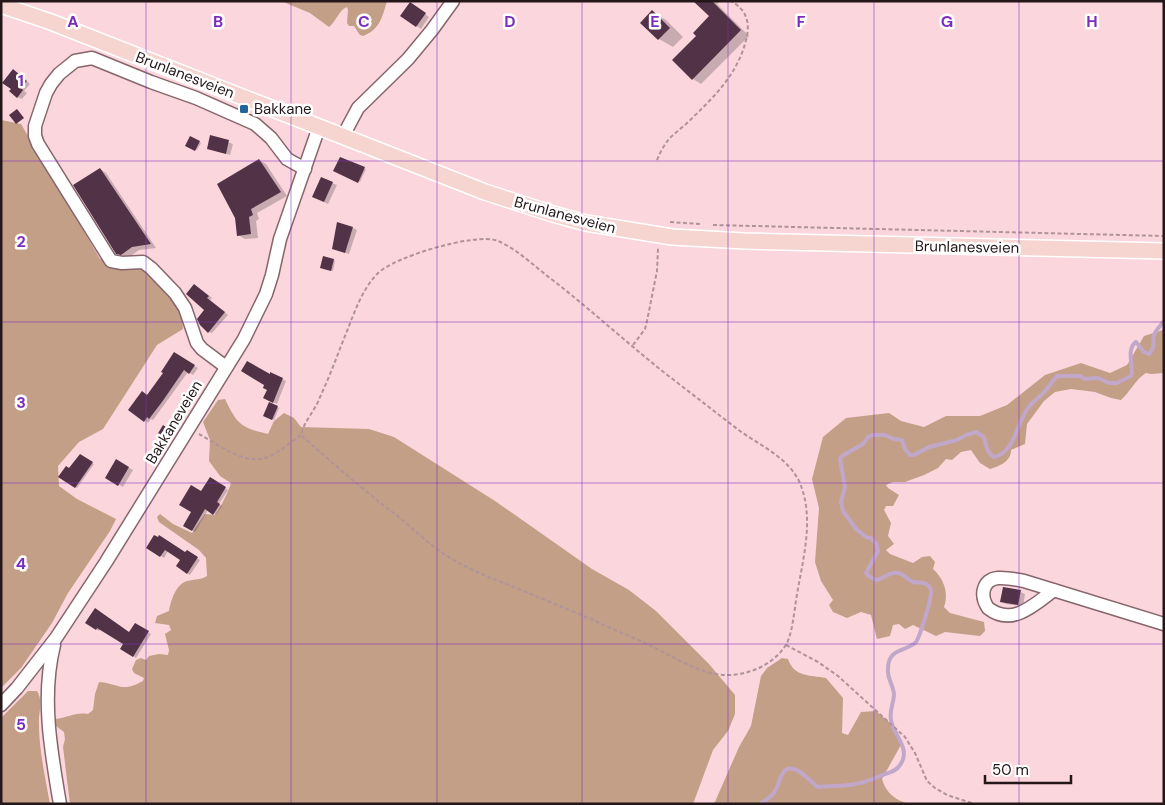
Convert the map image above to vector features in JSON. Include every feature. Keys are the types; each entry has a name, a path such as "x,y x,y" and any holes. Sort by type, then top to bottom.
{"main road":[{"name":"Brunlanesveien","path":"1,5 60,26 485,192 586,223 659,235 764,242 1164,252"}],"street":[{"path":"343,136 358,108 408,59 453,1"},
{"path":"226,367 197,343 185,308 151,268 143,262 122,263 112,261 38,144 35,136 35,126 46,93 67,66 74,61 92,58 196,98 255,124 271,138 287,159 305,169"},
{"name":"Bakkaneveien","path":"1,705 22,682 56,638 190,429 226,367 271,296 272,275 280,239 320,127"},
{"path":"1054,590 1026,610 1015,615 1003,616 988,608 983,596 988,582 1001,578 1024,581 1054,590 1164,624"},
{"path":"56,638 50,667 48,692 53,762 60,804"}],"path":[{"path":"658,160 668,140 727,81 738,65 745,45 748,20 746,14 731,1"},
{"path":"668,222 700,224"},
{"path":"708,225 1164,236"},
{"path":"633,346 645,328 647,321 657,271 659,235"},
{"path":"190,429 235,454 257,459 276,453 301,435 304,424 317,406 362,295 375,276 399,260 464,240 488,238 499,241 511,248 587,307 710,409 753,441 783,459 792,468 801,485 807,514 805,547 797,586 792,628 786,645 775,658 760,669 745,673 730,675 714,674 694,667 585,617 468,568 442,553 301,435"},
{"path":"786,645 818,662 838,676 905,737 916,753 927,781 935,788 947,795 975,804"}],"shaded area":[{"path":"281,1 387,1 382,18 377,26 363,36 360,35 354,26 349,26 347,23 347,7 341,11 329,27 310,13"},
{"path":"1,120 21,124 100,259 136,262 163,272 181,310 183,329 157,345 103,429 79,442 58,466 59,486 77,499 116,519 68,593 52,623 21,668 1,688"},
{"path":"1163,330 1164,373 1146,373 1121,400 1095,392 1071,389 1055,392 1044,401 1027,424 1025,444 1011,450 1009,458 1001,465 990,469 980,463 971,450 961,452 952,460 946,459 938,468 924,475 905,482 893,482 886,485 899,495 893,506 886,506 884,510 891,523 888,536 894,544 886,550 890,554 913,563 922,557 930,556 935,562 933,569 940,577 946,591 944,607 950,613 984,622 985,631 980,636 945,632 936,636 913,625 905,629 899,624 893,625 890,636 877,639 871,615 861,612 847,618 833,612 829,605 833,600 821,581 815,562 819,508 812,479 823,437 846,418 889,413 901,421 924,427 946,416 980,416 1007,405 1045,375 1081,363 1110,373 1127,365 1144,336"},
{"path":"225,399 241,424 252,430 268,434 274,421 284,413 294,418 301,427 369,429 394,437 495,501 592,569 629,590 656,611 709,664 735,695 735,714 728,731 713,750 693,804 70,804 63,747 64,732 56,726 55,719 88,714 93,710 99,682 125,687 136,685 143,681 144,678 134,673 132,669 136,660 141,658 146,660 149,656 159,654 168,655 169,650 165,634 171,630 169,625 155,623 157,616 169,611 171,602 180,585 187,581 207,576 206,558 199,550 159,522 157,517 160,514 173,524 192,533 205,514 215,515 219,509 231,483 220,476 209,461 210,440 203,422 218,400"},
{"path":"782,658 788,659 798,672 826,678 843,698 842,733 848,735 861,712 876,711 896,728 902,743 882,779 892,795 909,804 714,804 739,747 751,726 761,676 767,668"},
{"path":"28,691 37,691 40,697 39,717 42,761 50,804 1,804 1,718"}],"building":[{"path":"693,1 712,1 741,30 692,80 672,60 696,36 693,33 709,16"},
{"path":"410,2 426,13 416,27 400,16"},
{"path":"652,10 670,28 658,40 640,23"},
{"path":"13,69 27,81 21,88 23,90 17,98 9,91 11,89 2,83"},
{"path":"17,109 24,118 16,124 9,115"},
{"path":"210,135 229,140 226,154 207,149"},
{"path":"190,136 200,141 195,151 185,146"},
{"path":"340,157 365,167 358,183 333,171"},
{"path":"259,159 281,192 251,209 253,215 249,217 251,234 237,236 235,218 217,184"},
{"path":"100,168 151,244 132,247 121,255 116,254 73,185"},
{"path":"321,177 333,182 324,202 312,197"},
{"path":"337,222 353,227 345,253 332,249"},
{"path":"323,256 334,259 331,271 320,268"},
{"path":"194,284 209,296 207,298 225,312 208,333 197,319 204,310 186,294"},
{"path":"174,352 195,365 189,374 184,370 149,419 147,417 144,422 128,410 142,391 147,395 163,373 161,372"},
{"path":"247,361 270,374 270,372 283,378 273,403 263,398 267,390 263,388 264,385 241,371"},
{"path":"269,402 278,406 272,420 263,416"},
{"path":"163,425 173,432 166,441 157,435"},
{"path":"80,454 93,462 75,488 58,477 66,466 69,468"},
{"path":"116,459 129,467 118,486 105,478"},
{"path":"210,477 226,487 217,502 220,504 213,515 205,509 192,531 183,526 191,512 179,505 191,485 201,491"},
{"path":"154,535 158,537 159,535 185,552 187,550 198,557 187,574 176,566 180,560 165,550 160,557 146,548"},
{"path":"1003,587 1021,590 1018,605 1000,602"},
{"path":"95,608 129,632 135,623 149,631 133,657 120,649 123,644 85,623"}],"waterway":[{"path":"760,804 773,794 784,771 788,769 800,772 818,787 846,785 865,782 891,772 898,767 903,759 903,748 891,720 894,694 888,675 889,662 894,653 916,642 928,609 931,590 929,586 913,582 899,573 876,580 866,573 878,551 877,545 871,538 866,537 856,529 843,511 841,502 845,487 840,459 842,456 863,444 872,435 885,435 902,440 905,449 910,455 914,455 929,447 957,440 976,432 984,437 987,448 994,457 1007,450 1028,408 1057,376 1080,376 1085,379 1098,378 1109,383 1117,383 1131,376 1131,352 1133,345 1136,342 1144,352 1149,354 1153,347 1154,335 1164,321"}],"place":[{"name":"Bakkane","path":"244,109"}]}
